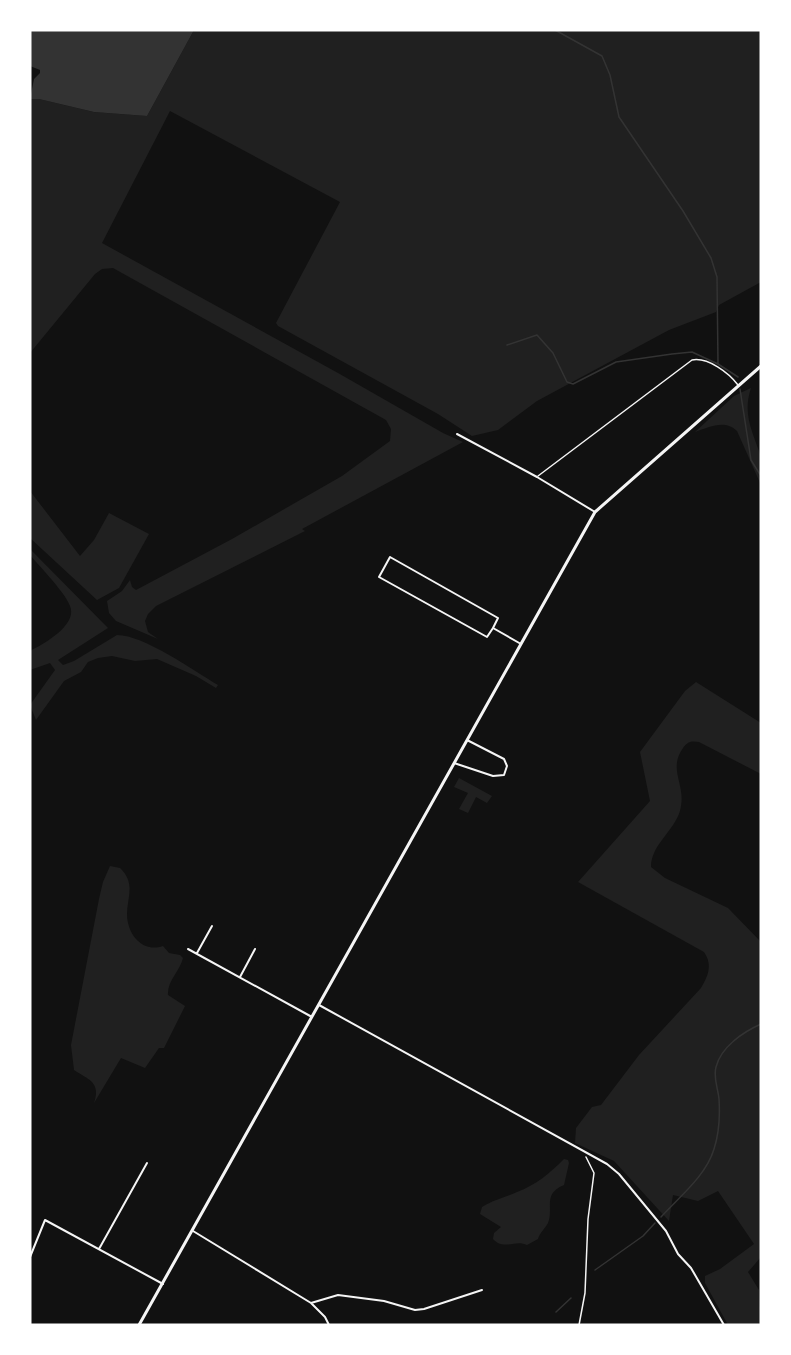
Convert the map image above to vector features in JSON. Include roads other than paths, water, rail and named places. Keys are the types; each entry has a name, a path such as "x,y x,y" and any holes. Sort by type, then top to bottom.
{"street":[{"path":"139,1325 595,512 761,366"},
{"path":"457,434 537,477 595,512"},
{"path":"390,557 498,618 493,628 487,637 379,577 390,557"},
{"path":"493,628 521,644"},
{"path":"454,763 493,776 500,777 504,774 507,766 504,759 467,740"},
{"path":"197,953 212,926"},
{"path":"188,948 312,1017"},
{"path":"240,977 255,949"},
{"path":"319,1005 607,1164 619,1174 666,1231 678,1254 692,1268 723,1325"},
{"path":"99,1249 147,1163"},
{"path":"30,1257 45,1220 163,1284"},
{"path":"193,1230 311,1303 325,1317 329,1325"},
{"path":"311,1303 338,1295 384,1301 415,1310 482,1290"}],"lane":[{"path":"537,477 692,360 697,359 719,368 731,376 739,386"}],"waterway":[{"path":"555,30 602,56 610,75 619,117 683,211 711,258 717,277 718,364 738,377"},
{"path":"507,345 537,335 553,353 567,382 573,384 616,362 672,354 692,352 718,364"},
{"path":"740,389 751,460 761,476"},
{"path":"661,1217 698,1177 714,1149 719,1118 715,1075 719,1060 734,1041 761,1024"},
{"path":"595,1270 643,1236 655,1223"},
{"path":"556,1312 571,1298"}]}
